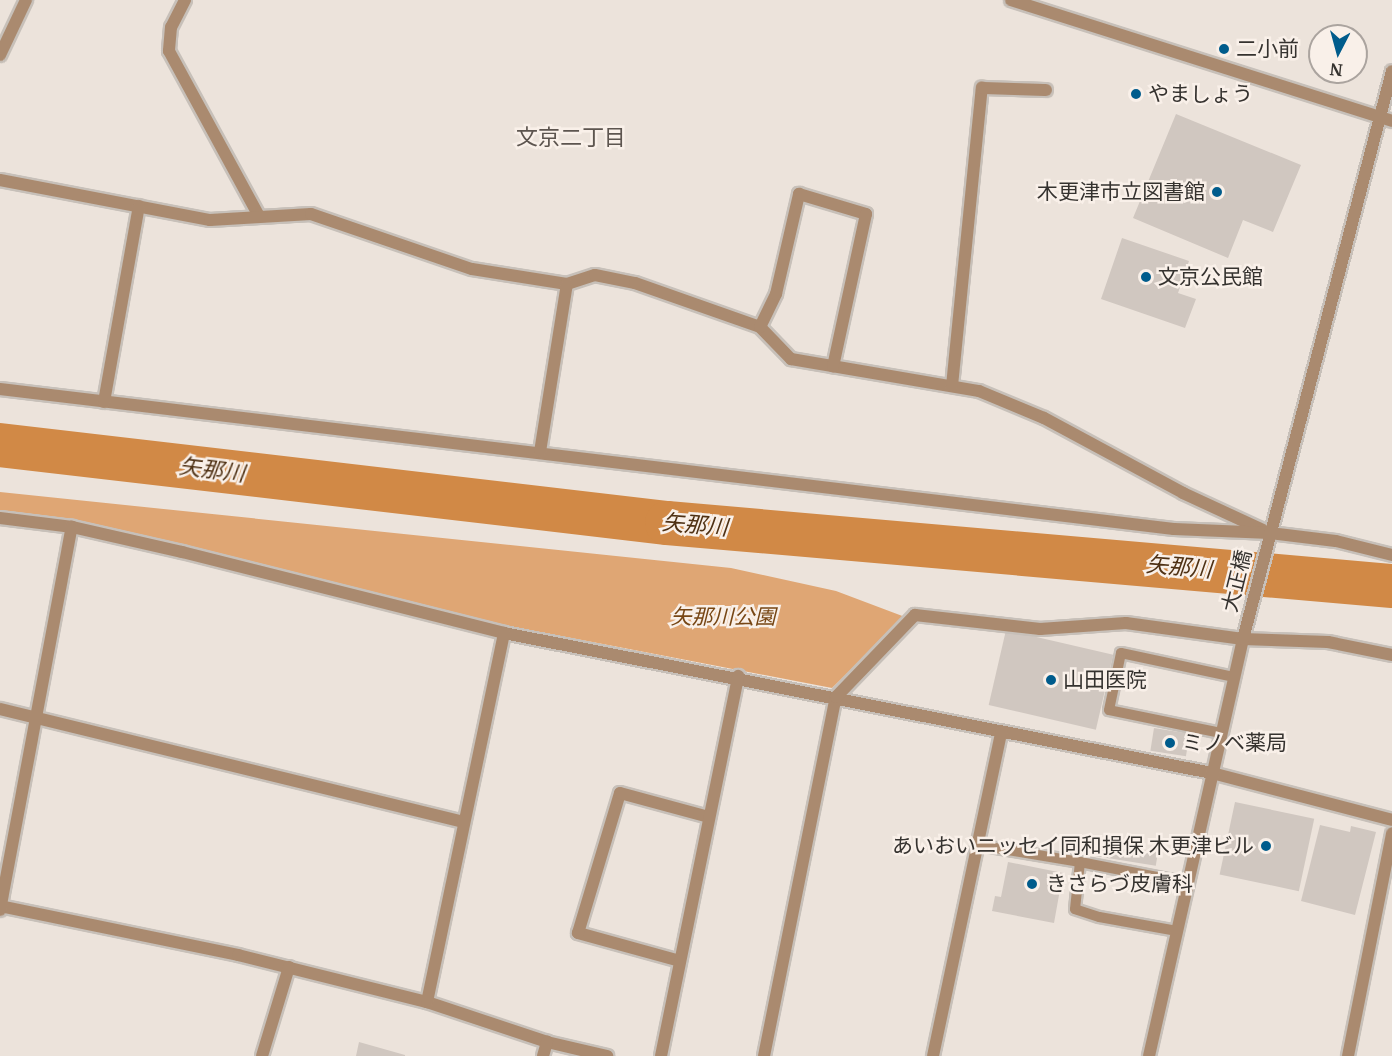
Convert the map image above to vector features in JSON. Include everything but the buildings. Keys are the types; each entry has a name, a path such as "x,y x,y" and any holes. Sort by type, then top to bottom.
{"street":[{"path":"0,55 26,0"},
{"path":"185,0 171,27 169,51 258,214"},
{"path":"1011,0 1392,121"},
{"name":"大正橋","path":"1149,1056 1243,639 1392,71"},
{"path":"952,387 982,88 1046,90"},
{"path":"0,180 210,220 258,214 311,214 472,269 567,284 595,275 635,283 760,327 791,358 979,391 1044,418 1183,493 1270,533"},
{"path":"760,327 776,294 799,194 866,214 833,366"},
{"path":"104,402 139,206"},
{"path":"540,452 567,284"},
{"path":"0,389 1173,529 1270,533 1336,541 1392,555"},
{"path":"0,518 72,527 504,633 738,676 1001,732 1212,773 1392,820"},
{"path":"72,527 0,908 289,967 427,1002 547,1042 607,1056"},
{"path":"764,1056 836,697 915,615 1040,629 1126,622 1243,639 1328,642 1392,655"},
{"path":"427,1002 504,633"},
{"path":"661,1056 738,676"},
{"path":"0,709 463,822"},
{"path":"933,1056 1001,732"},
{"path":"680,961 578,933 620,793 709,817"},
{"path":"1348,1056 1392,833"},
{"path":"262,1056 289,967"},
{"path":"543,1056 547,1042"}],"lane":[{"path":"1221,734 1109,710 1121,653 1234,677"},
{"path":"977,845 1188,883"},
{"path":"1080,862 1075,909 1099,917 1177,931"}],"green space":[{"name":"矢那川公園","path":"0,492 731,568 836,591 905,617 832,688 504,625 72,520 0,514"}],"waterway":[{"name":"矢那川","path":"0,445 667,523 1392,586"}],"place":[{"name":"二小前","path":"1224,49"},
{"name":"やましょう","path":"1136,94"},
{"name":"木更津市立図書館","path":"1217,192"},
{"name":"文京公民館","path":"1146,277"},
{"name":"山田医院","path":"1051,680"},
{"name":"ミノベ薬局","path":"1170,743"},
{"name":"あいおいニッセイ同和損保 木更津ビル","path":"1266,846"},
{"name":"きさらづ皮膚科","path":"1032,884"}],"district":[{"name":"文京二丁目","path":"571,138"}]}
